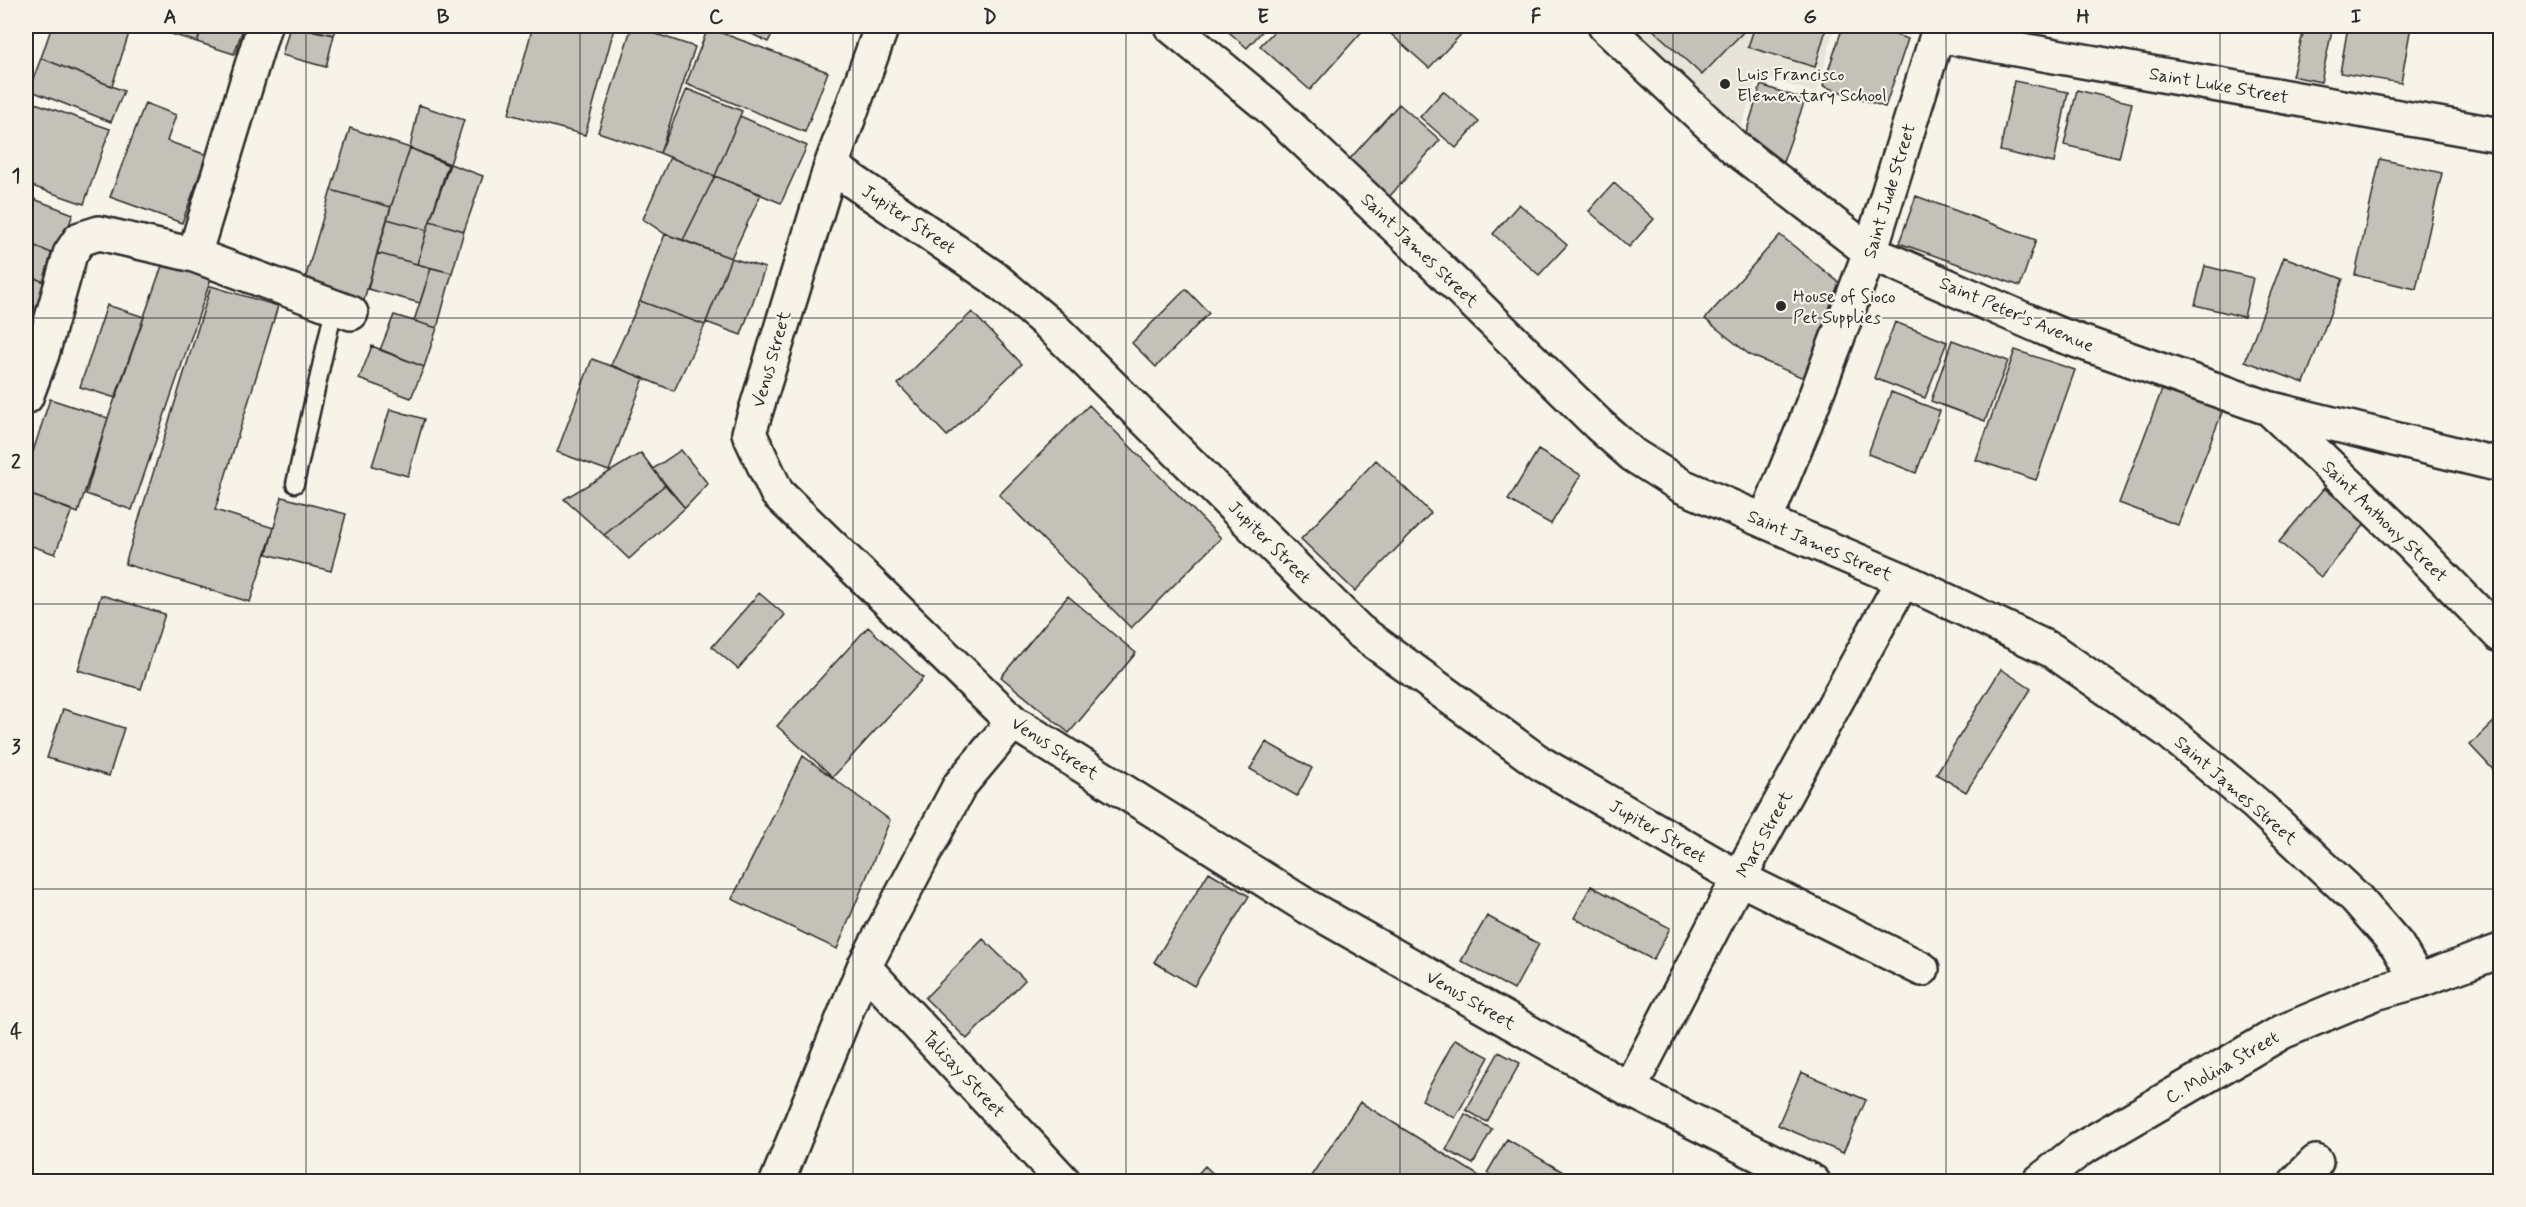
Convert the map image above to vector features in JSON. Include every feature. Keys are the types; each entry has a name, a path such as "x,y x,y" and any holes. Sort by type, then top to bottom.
{"street":[{"path":"194,255 264,26"},
{"name":"Venus Street","path":"882,26 831,166 749,433 777,493 1013,723 1308,907 1629,1089 1813,1182"},
{"name":"Saint James Street","path":"1171,26 1268,106 1413,243 1599,425 1634,454 1682,486 1903,580 2053,651 2168,731 2256,804 2356,898 2397,945 2418,981"},
{"name":"Saint Peter's Avenue","path":"1605,26 1735,148 1870,252 2055,333 2268,408 2500,465"},
{"name":"Saint Jude Street","path":"1765,521 1805,424 1870,252 1939,30"},
{"name":"Saint Luke Street","path":"1939,30 2500,135"},
{"name":"Jupiter Street","path":"831,166 993,277 1050,325 1358,630 1540,763 1740,878 1922,969"},
{"path":"26,397 42,354 70,254 80,239 99,233 194,255 343,310"},
{"name":"Saint Anthony Street","path":"2268,408 2409,542 2500,635"},
{"name":"Mars Street","path":"1629,1089 1740,878 1903,580"},
{"path":"777,1182 864,967 960,785 1013,723"},
{"path":"2418,981 2500,951"},
{"name":"Talisay Street","path":"864,967 1064,1182"},
{"name":"C. Molina Street","path":"2039,1182 2079,1150 2282,1032 2375,993 2418,981"}],"lane":[{"path":"296,484 343,310"}],"shaded area":[{"name":"Luis Francisco Elementary School","path":"1630,26 1835,26 1817,93 1758,76 1741,127"}],"building":[{"path":"52,26 117,26 130,30 112,86 41,58"},
{"path":"146,26 203,26 197,42"},
{"path":"203,26 244,26 234,54 197,42"},
{"path":"290,26 334,35 326,67 282,55"},
{"path":"297,26 337,26 334,35"},
{"path":"533,26 602,26 614,29 585,135 509,114"},
{"path":"632,26 695,47 660,153 598,132"},
{"path":"736,26 776,26 768,42"},
{"path":"1222,26 1267,26 1247,48"},
{"path":"1279,26 1367,26 1310,90 1260,46"},
{"path":"1382,26 1469,26 1429,68"},
{"path":"1649,26 1743,26 1746,29 1702,75"},
{"path":"1755,26 1827,26 1815,67 1748,47"},
{"path":"1843,26 1867,26 1908,39 1885,107 1823,86"},
{"path":"1885,26 1912,26 1909,34"},
{"path":"2305,26 2332,30 2321,82 2292,76"},
{"path":"2348,26 2411,26 2401,83 2340,73"},
{"path":"708,28 828,72 805,132 686,84"},
{"path":"41,58 124,91 111,122 29,90"},
{"path":"2014,81 2068,92 2054,163 2000,151"},
{"path":"1761,85 1805,100 1783,162 1746,133"},
{"path":"687,89 742,111 715,176 660,153"},
{"path":"2077,90 2132,103 2119,158 2064,145"},
{"path":"1443,91 1479,122 1456,148 1420,117"},
{"path":"35,103 110,129 84,204 26,184 26,130"},
{"path":"145,103 176,115 167,141 207,155 182,223 110,197"},
{"path":"1399,104 1440,140 1389,197 1348,161"},
{"path":"419,105 464,120 450,164 410,148"},
{"path":"740,116 807,146 781,203 715,176"},
{"path":"350,128 410,148 391,207 331,190"},
{"path":"410,148 448,165 427,230 387,219"},
{"path":"670,157 715,176 683,240 665,234 643,219"},
{"path":"2380,159 2442,173 2416,289 2355,275"},
{"path":"450,164 483,176 464,231 430,221"},
{"path":"715,176 761,194 731,258 683,240"},
{"path":"1614,183 1654,219 1629,247 1589,211"},
{"path":"331,190 391,207 363,303 303,286"},
{"path":"26,196 73,214 58,256 26,242"},
{"path":"1916,196 2036,240 2020,286 1899,243"},
{"path":"1519,204 1567,245 1539,275 1493,234"},
{"path":"387,219 427,230 417,264 377,253"},
{"path":"430,221 464,231 452,273 417,264"},
{"path":"665,234 731,258 705,325 640,301"},
{"name":"House of Sioco Pet Supplies","path":"1780,235 1852,293 1813,382 1750,355 1705,319"},
{"path":"26,242 58,256 50,284 26,275"},
{"path":"377,253 431,268 420,303 368,289"},
{"path":"2284,257 2343,279 2304,383 2245,361"},
{"path":"731,258 765,268 741,335 706,322"},
{"path":"163,263 211,279 132,510 86,494 108,418"},
{"path":"2205,266 2253,278 2244,317 2195,305"},
{"path":"431,268 452,273 437,328 414,321"},
{"path":"26,275 50,284 26,354"},
{"path":"211,286 278,306 215,510 274,528 250,602 125,564"},
{"path":"1186,289 1209,313 1156,367 1132,343"},
{"path":"640,301 705,325 674,391 611,365"},
{"path":"107,305 144,317 116,398 80,387"},
{"path":"972,312 1022,364 947,436 898,384"},
{"path":"394,315 437,328 424,367 380,350"},
{"path":"1895,322 1947,342 1925,398 1874,378"},
{"path":"1952,340 2008,361 1985,421 1931,401"},
{"path":"372,346 424,367 411,398 359,379"},
{"path":"2015,350 2075,370 2036,480 1976,460"},
{"path":"592,359 644,378 609,471 557,452"},
{"path":"2163,387 2223,410 2178,525 2119,503"},
{"path":"1891,392 1940,411 1916,473 1868,454"},
{"path":"50,399 108,418 78,513 26,493 26,473"},
{"path":"1089,405 1221,538 1131,628 999,495"},
{"path":"390,409 424,419 408,476 372,466"},
{"path":"681,450 708,484 685,508 653,469"},
{"path":"1538,450 1581,475 1551,524 1508,500"},
{"path":"641,453 665,485 604,535 564,499"},
{"path":"1376,460 1431,513 1355,591 1301,539"},
{"path":"665,485 685,508 629,559 604,535"},
{"path":"2324,488 2366,523 2321,577 2279,542"},
{"path":"26,493 72,510 55,554 26,544"},
{"path":"282,497 346,514 331,571 267,554"},
{"path":"759,593 785,615 738,669 712,647"},
{"path":"101,595 165,614 141,689 78,670"},
{"path":"1068,596 1136,653 1069,733 1001,677"},
{"path":"868,627 923,678 833,777 777,726"},
{"path":"2001,669 2031,689 1966,792 1936,774"},
{"path":"63,709 124,728 109,776 47,758"},
{"path":"2500,716 2500,777 2470,745"},
{"path":"1266,742 1312,768 1297,796 1250,769"},
{"path":"803,756 890,820 837,949 732,899"},
{"path":"1209,872 1249,896 1194,986 1154,962"},
{"path":"1591,886 1670,928 1653,960 1574,918"},
{"path":"1487,916 1539,944 1514,990 1461,961"},
{"path":"983,939 1025,980 967,1039 925,998"},
{"path":"1455,1039 1489,1057 1455,1118 1422,1100"},
{"path":"1499,1052 1520,1063 1487,1122 1466,1110"},
{"path":"1801,1072 1866,1100 1843,1153 1778,1125"},
{"path":"1360,1102 1489,1182 1307,1182"},
{"path":"1465,1114 1492,1129 1473,1164 1446,1150"},
{"path":"1507,1139 1575,1179 1573,1182 1501,1182 1487,1173"},
{"path":"1205,1166 1222,1182 1190,1182"}],"place":[{"name":"Luis Francisco Elementary School","path":"1725,84"},
{"name":"House of Sioco Pet Supplies","path":"1781,306"}]}
